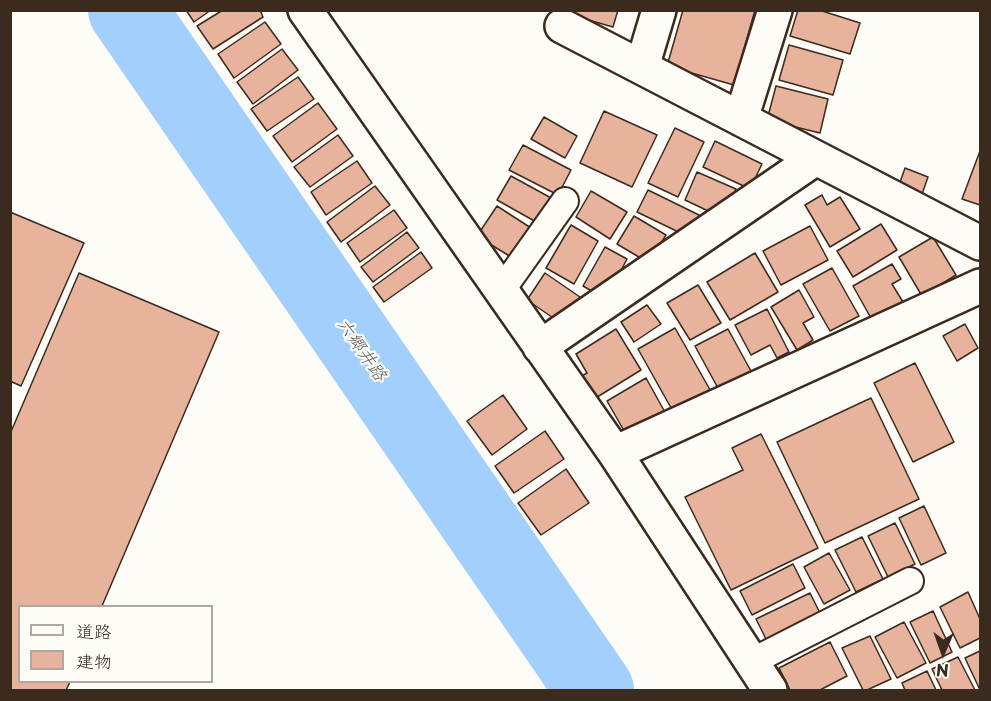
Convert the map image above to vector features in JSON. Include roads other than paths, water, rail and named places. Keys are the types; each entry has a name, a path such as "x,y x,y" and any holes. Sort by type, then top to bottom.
{"street":[{"path":"305,10 615,453 770,690"},
{"path":"642,67 659,10"},
{"path":"741,119 776,10"},
{"path":"562,26 981,243"},
{"path":"540,347 816,158"},
{"path":"615,453 981,286"}],"lane":[{"path":"501,291 565,201"},
{"path":"751,662 910,581"}],"waterway":[{"name":"六郷井路","path":"127,10 595,690"}]}
